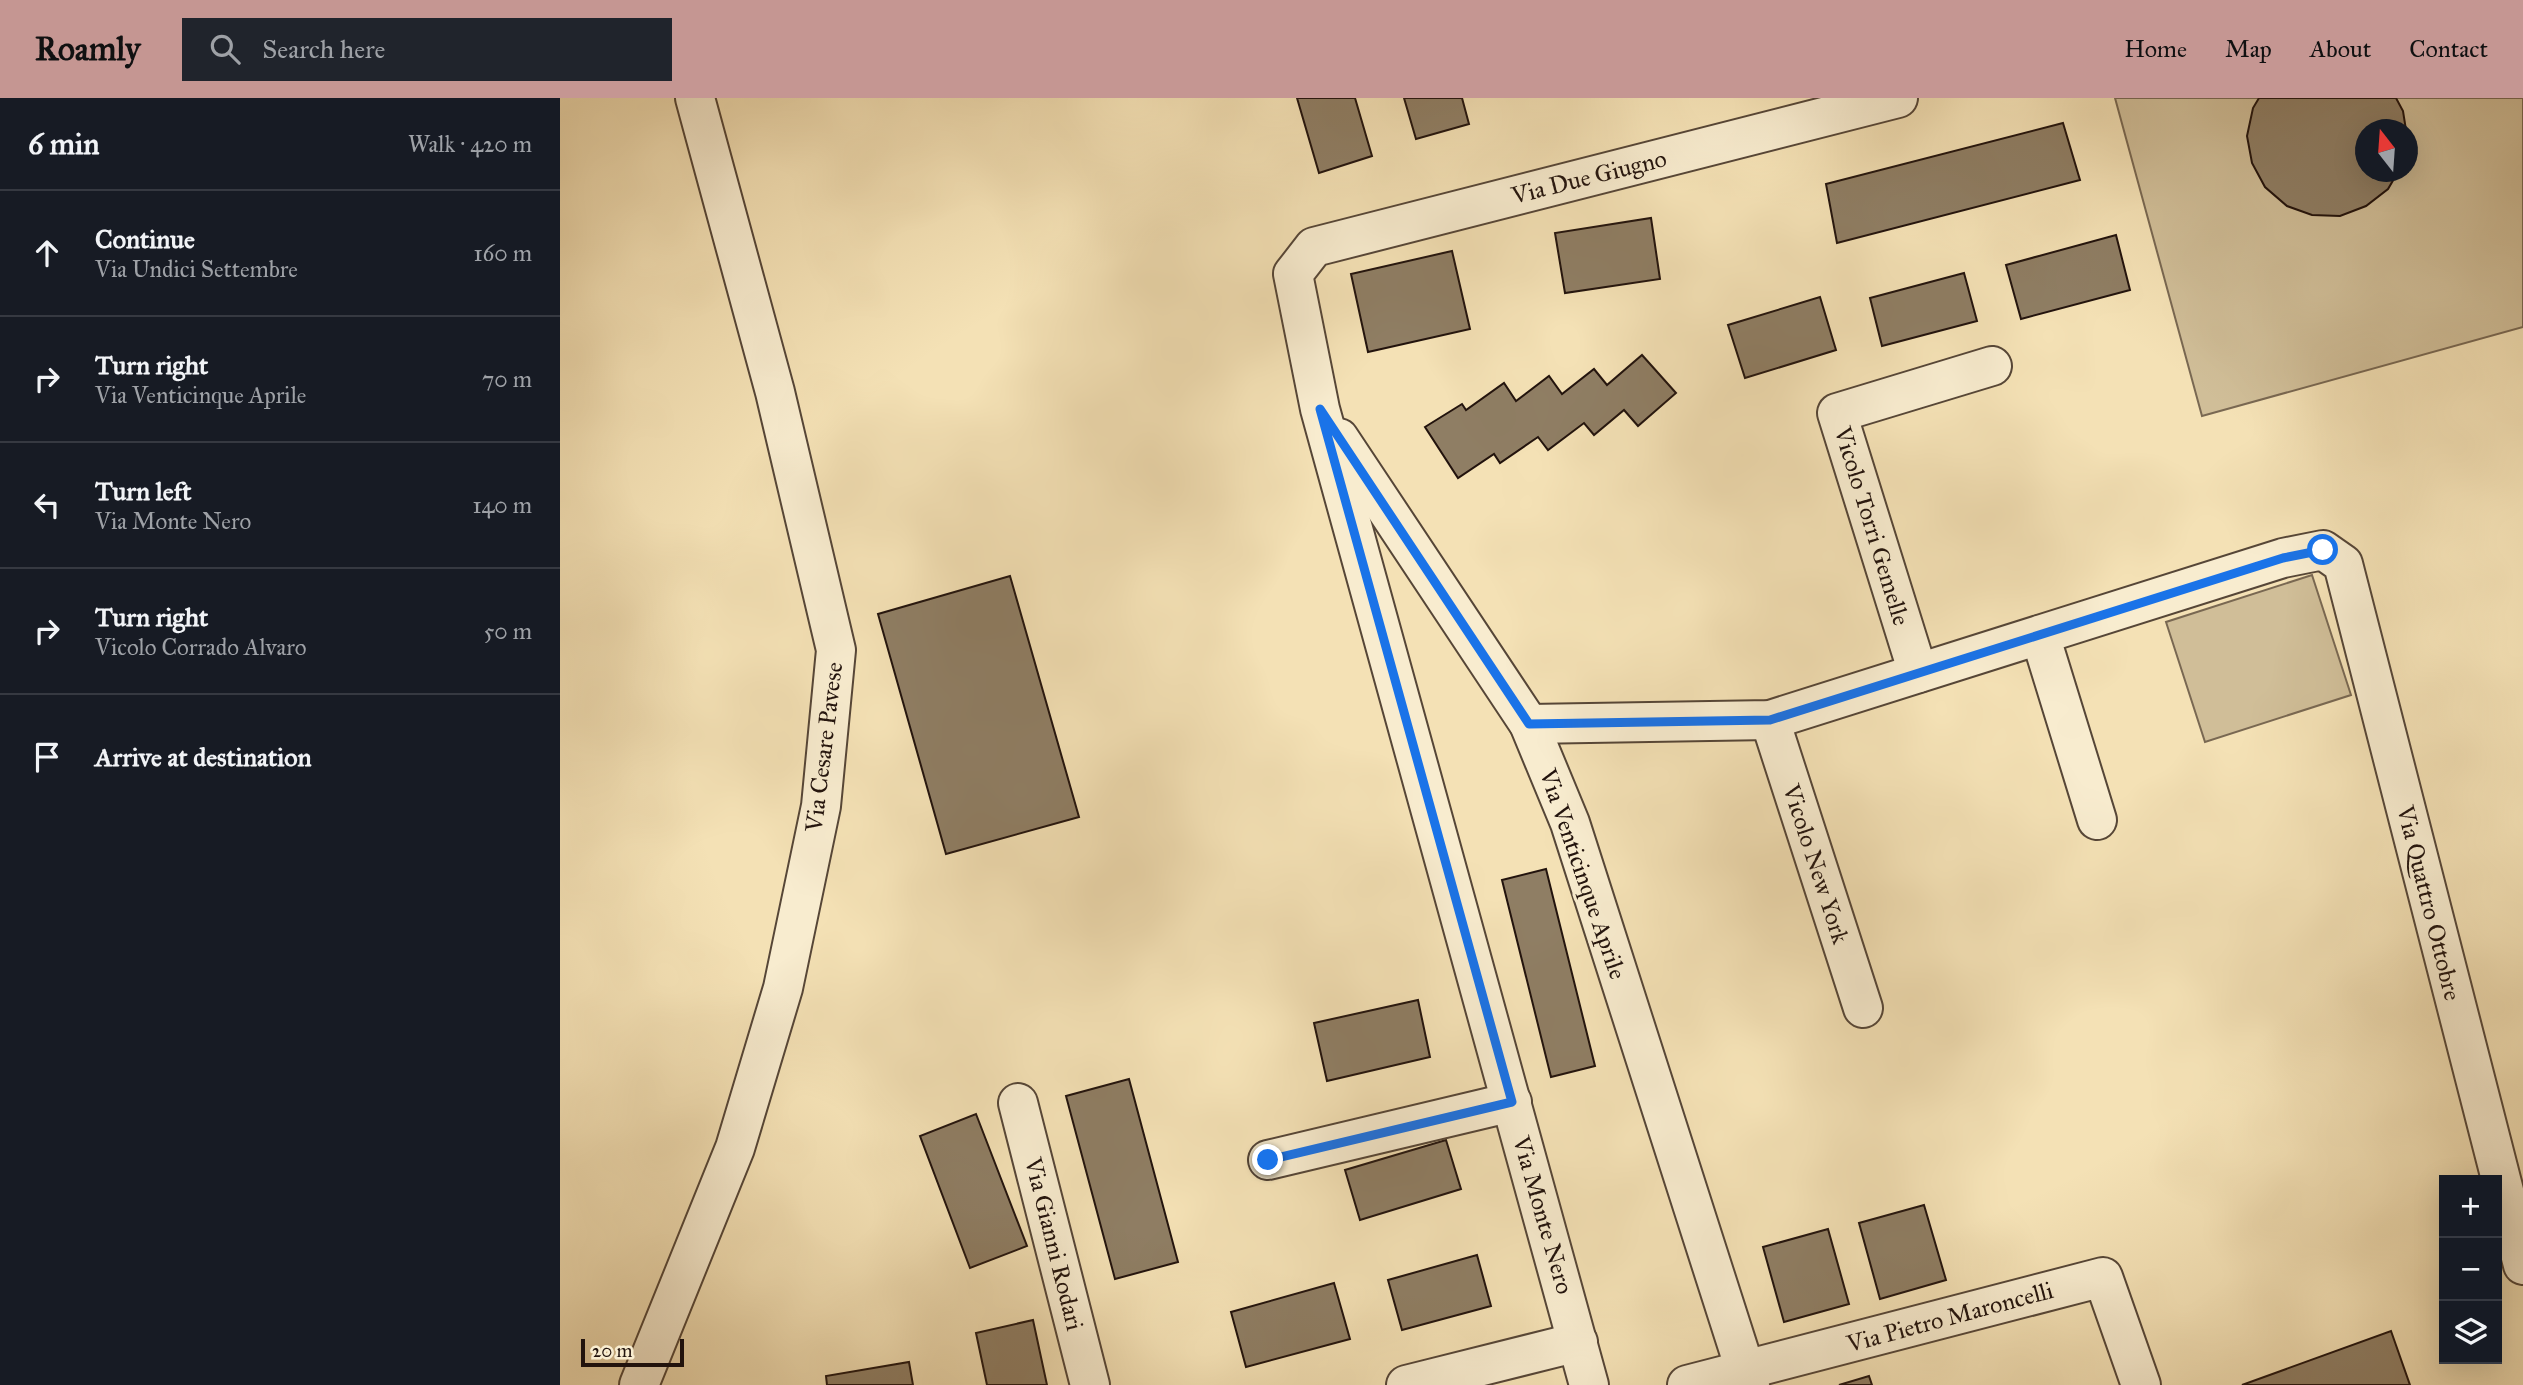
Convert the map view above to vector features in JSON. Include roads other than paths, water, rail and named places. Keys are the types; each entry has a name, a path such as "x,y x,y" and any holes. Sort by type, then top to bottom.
{"street":[{"name":"Via Cesare Pavese","path":"639,1385 734,1148 783,988 821,806 836,650 775,392 695,98"},
{"name":"Via Due Giugno","path":"1293,274 1314,247 1898,98"},
{"name":"Via Monte Nero","path":"1293,274 1320,409 1589,1385"},
{"name":"Vicolo Torri Gemelle","path":"1918,673 1837,413 1992,366"},
{"name":"Via Venticinque Aprile","path":"1320,409 1529,724 1570,823 1748,1377"},
{"name":"Via Quattro Ottobre","path":"2040,635 2283,558 2323,550 2343,564 2523,1265"},
{"path":"1529,724 1770,720 2040,635 2097,820"},
{"name":"Vicolo New York","path":"1770,720 1863,1008"},
{"path":"1268,1160 1512,1102"},
{"name":"Via Gianni Rodari","path":"1018,1104 1090,1385"},
{"name":"Via Pietro Maroncelli","path":"1687,1385 1748,1377 2103,1277 2141,1385"},
{"path":"1406,1385 1578,1342"}]}
